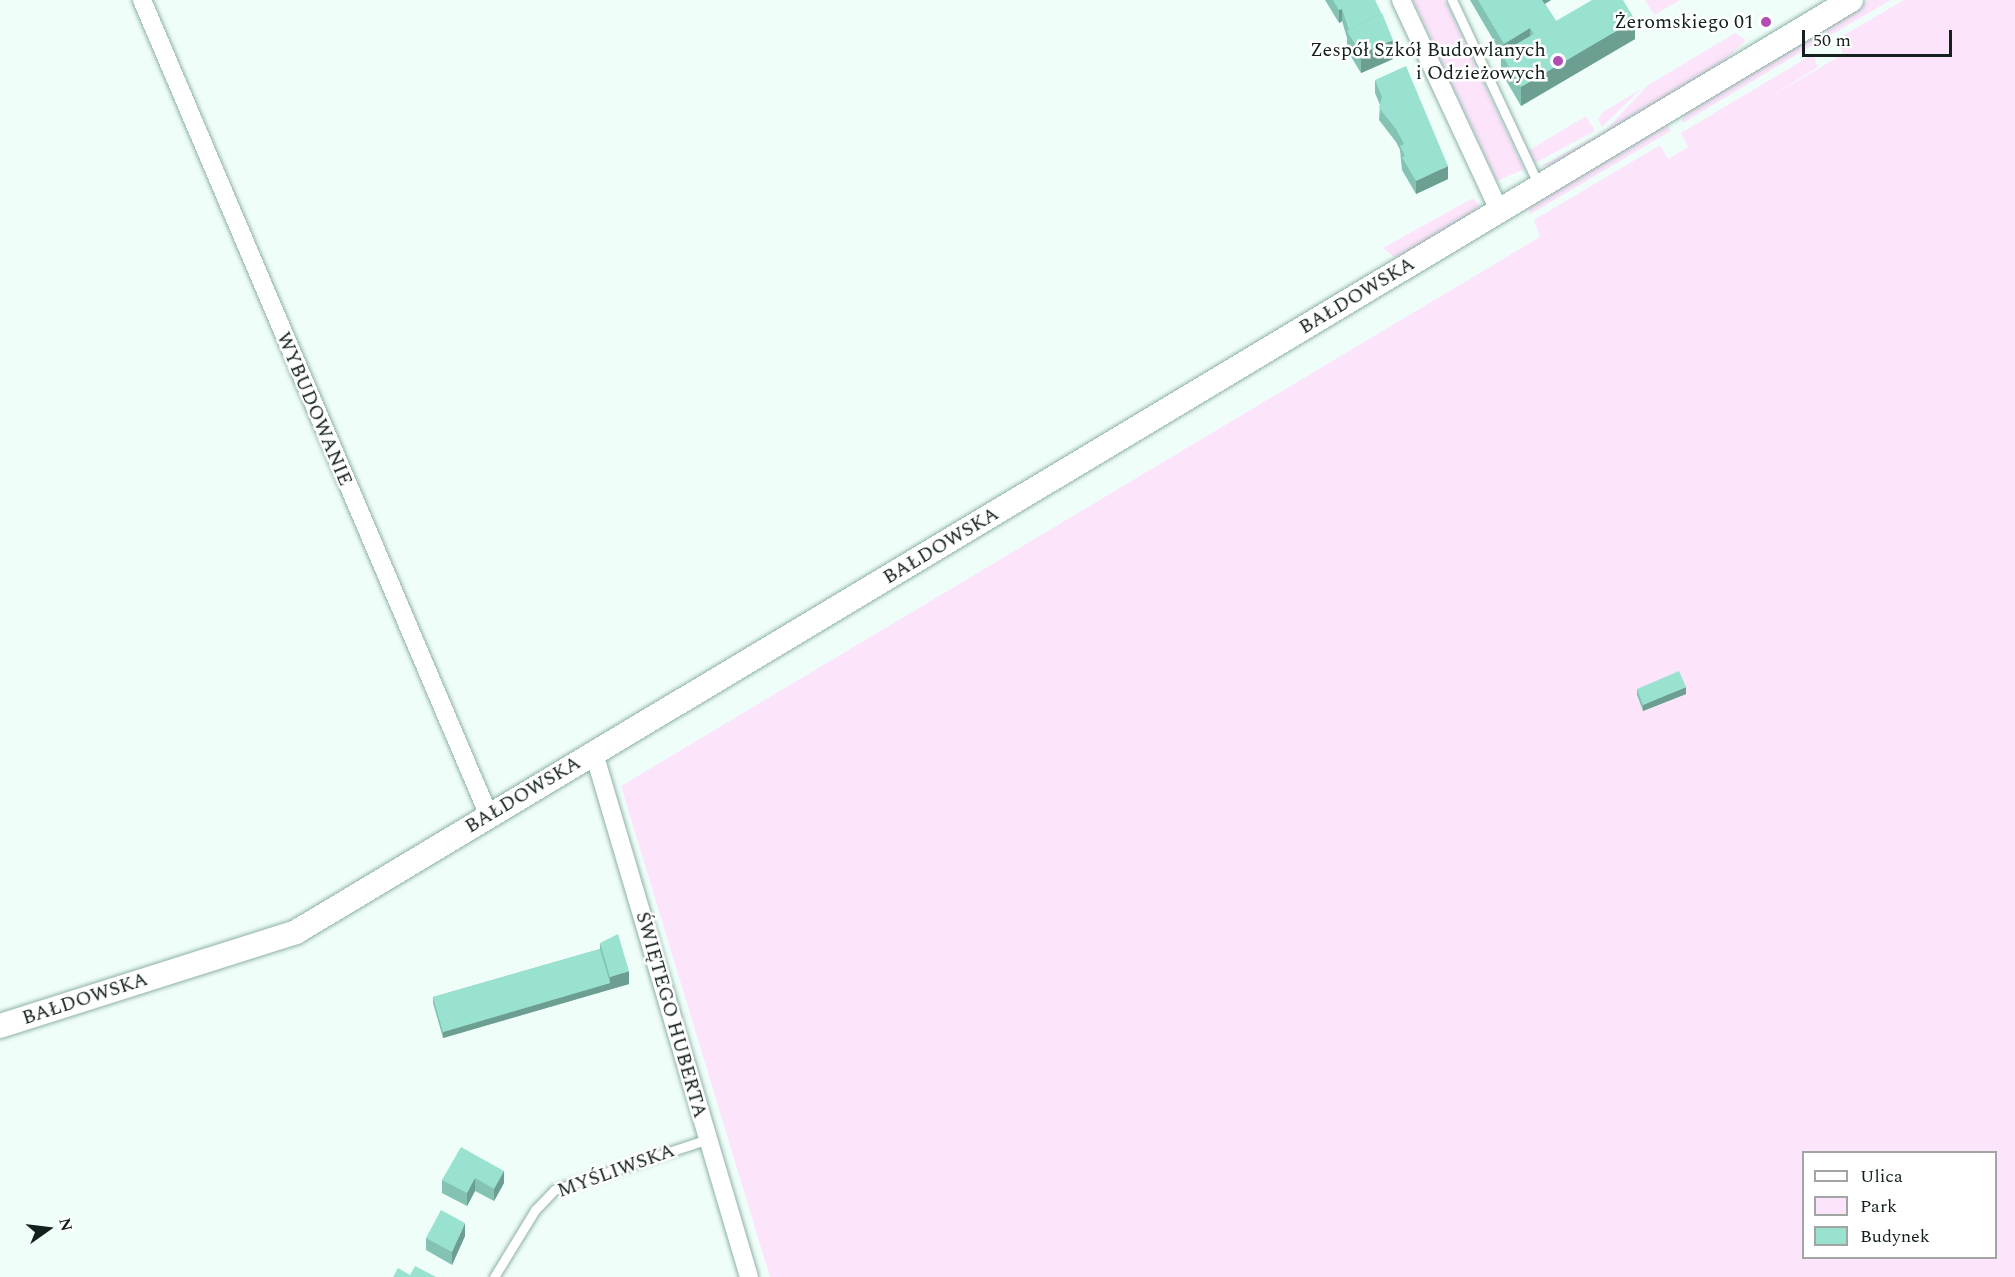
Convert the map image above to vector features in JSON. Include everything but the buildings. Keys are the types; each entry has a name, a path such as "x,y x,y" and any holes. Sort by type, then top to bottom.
{"street":[{"name":"WYBUDOWANIE","path":"142,0 489,816"},
{"path":"1401,0 1499,210"},
{"name":"BAŁDOWSKA","path":"0,1026 296,932 1851,0"},
{"name":"ŚWIĘTEGO HUBERTA","path":"594,753 749,1277"}],"lane":[{"path":"1452,0 1539,186"},
{"name":"MYŚLIWSKA","path":"494,1277 535,1210 554,1190 708,1139"}],"green space":[{"path":"1413,0 1445,0 1524,169 1497,181"},
{"path":"1645,0 1678,0 1679,1 1654,15"},
{"path":"1869,0 1891,0 1829,36 1823,26"},
{"path":"1904,0 2015,0 2015,1277 770,1277 621,786 1540,237 1534,220 1660,145 1668,159 1688,147 1681,133 1813,54 1818,67 1767,99 1843,54 1837,39"},
{"path":"1820,31 1823,39 1683,123 1682,118 1690,110"},
{"path":"1735,33 1746,40 1717,68 1555,164 1541,166 1604,132 1647,86"},
{"path":"1641,89 1602,127 1598,119 1603,112"},
{"path":"1586,116 1595,131 1535,163 1528,151"},
{"path":"1667,124 1671,131 1529,215 1529,206"},
{"path":"1473,198 1479,205 1471,215 1400,257 1394,257 1383,248"}],"place":[{"name":"Żeromskiego 01","path":"1766,22"},
{"name":"Zespół Szkół Budowlanych i Odzieżowych","path":"1558,61"}]}
